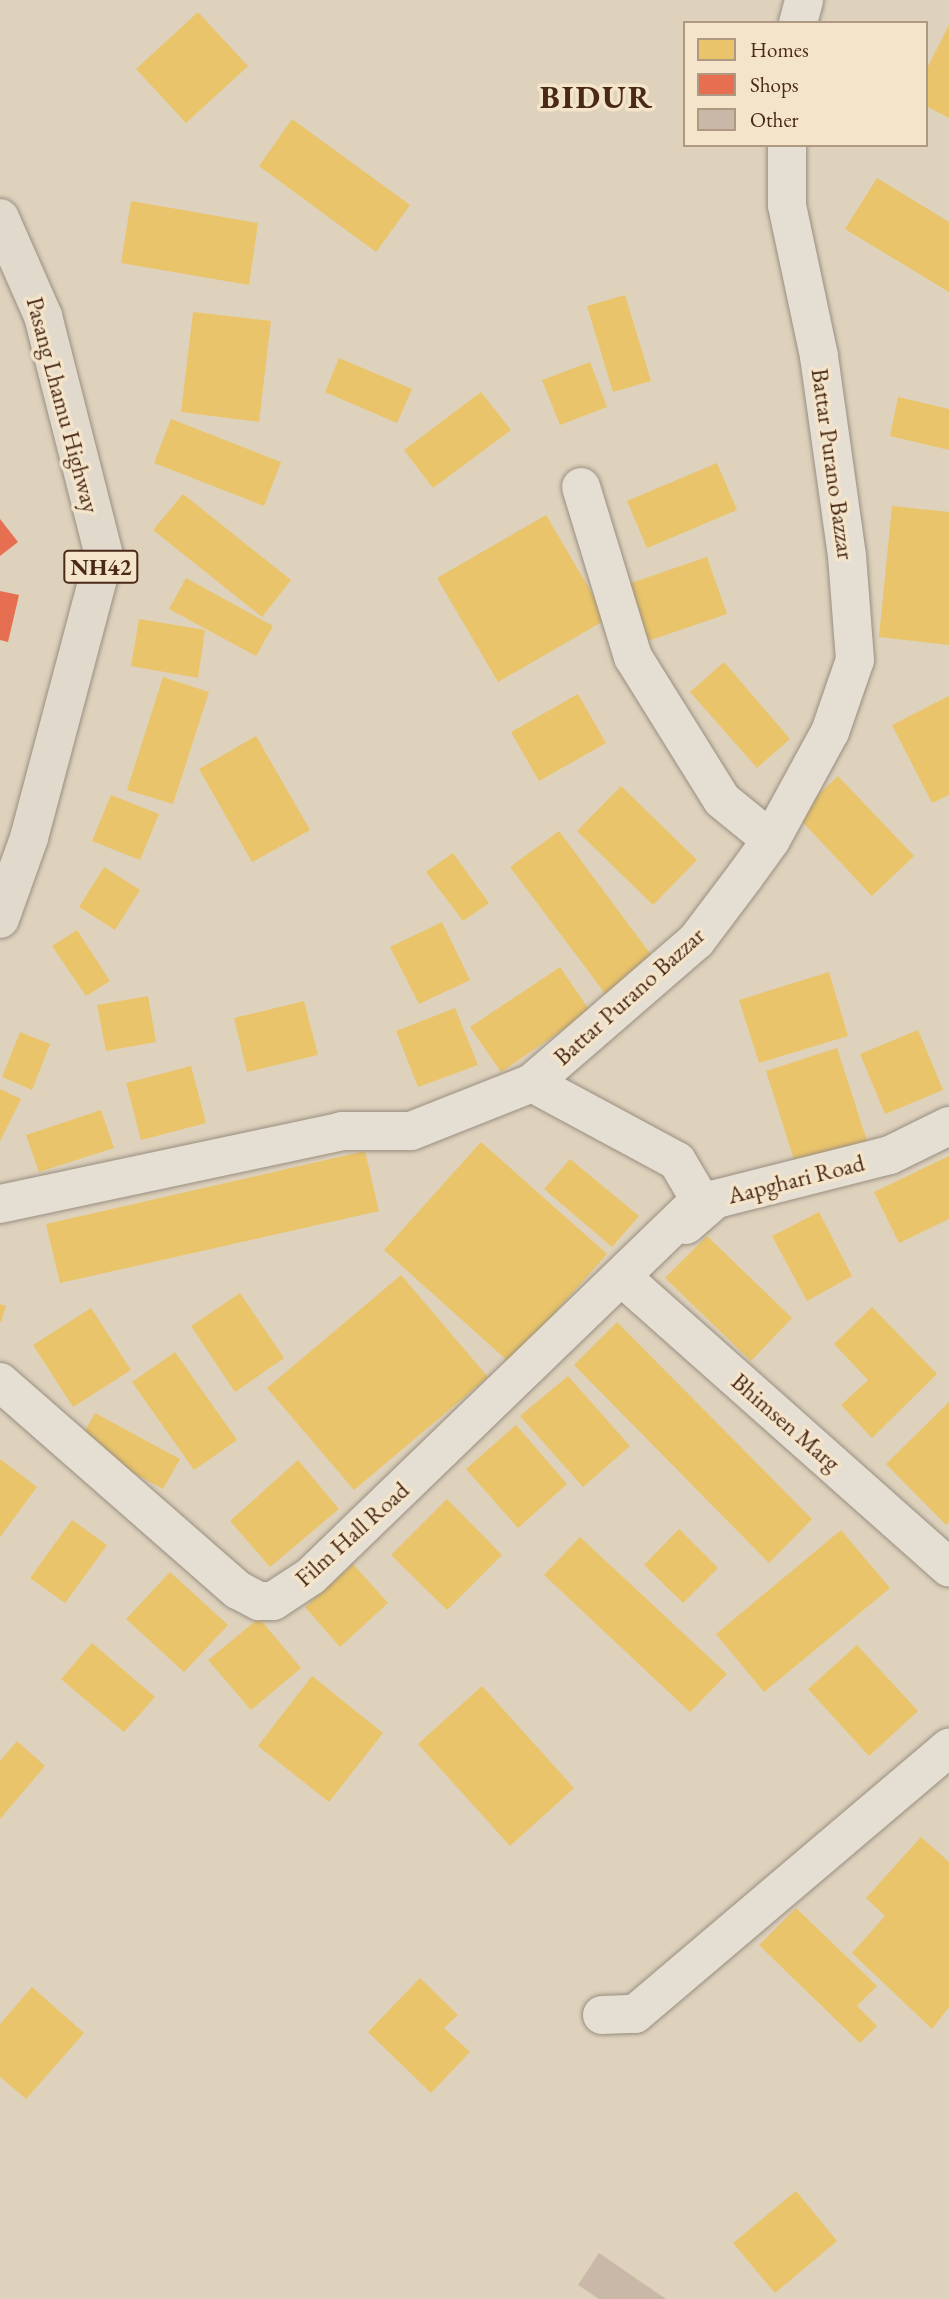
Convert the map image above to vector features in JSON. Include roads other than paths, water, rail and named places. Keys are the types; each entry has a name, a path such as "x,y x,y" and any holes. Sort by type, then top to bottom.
{"main road":[{"name":"Pasang Lhamu Highway","path":"0,218 43,316 104,556 29,838 0,919"}],"street":[{"path":"799,21 804,0"},
{"name":"Battar Purano Bazzar","path":"0,1204 342,1131 411,1131 532,1083 696,941 771,839 830,732 855,660 847,556 819,356 787,205 788,147"},
{"path":"580,487 633,657 722,800 771,839"},
{"path":"532,1083 677,1161 700,1199 623,1278"},
{"name":"Aapghari Road","path":"623,1278 716,1199 890,1154 949,1126"},
{"name":"Film Hall Road","path":"0,1382 238,1590 259,1601 273,1601 312,1576 623,1278"},
{"name":"Bhimsen Marg","path":"623,1278 949,1566"},
{"path":"602,2015 635,2014 949,1748"}],"district":[{"name":"BIDUR","path":"597,97"}]}
